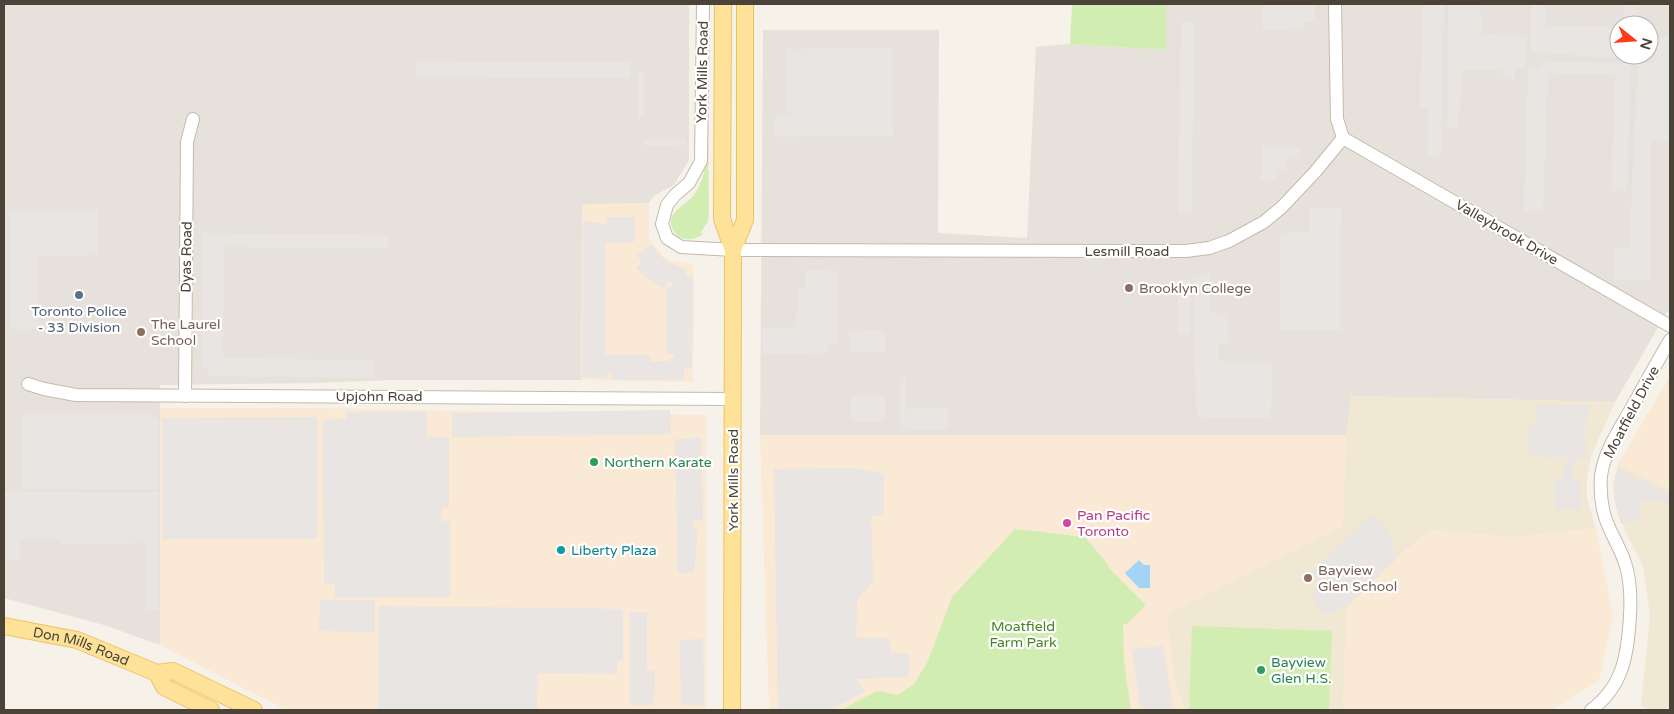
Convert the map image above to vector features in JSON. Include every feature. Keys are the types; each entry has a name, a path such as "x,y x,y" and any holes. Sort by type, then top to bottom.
{"main road":[{"name":"York Mills Road","path":"723,4 722,219 733,250 732,710"},
{"name":"York Mills Road","path":"733,250 745,220 744,4"},
{"name":"Don Mills Road","path":"4,626 78,640 157,673 173,671 254,710"},
{"name":"Don Mills Road","path":"157,673 164,687 211,710"}],"street":[{"name":"York Mills Road","path":"703,4 701,160 689,183 674,195 667,205 662,224 667,238 681,247 733,250"},
{"path":"1335,4 1338,119 1343,138"},
{"name":"Dyas Road","path":"185,396 187,142 193,119"},
{"name":"Lesmill Road","path":"733,250 1186,251 1209,248 1229,242 1264,222 1282,207 1315,172 1343,138"},
{"name":"Valleybrook Drive","path":"1343,138 1670,326"},
{"name":"Moatfield Drive","path":"1591,710 1605,697 1617,680 1625,660 1629,627 1630,580 1621,551 1605,518 1601,499 1602,470 1616,436 1670,340"},
{"name":"Upjohn Road","path":"28,384 76,395 732,400"}],"shaded area":[{"path":"4,4 689,4 689,160 674,185 655,195 649,203 582,204 581,380 392,380 160,385 160,645 104,625 4,598"},
{"path":"1166,4 1670,4 1670,314 1667,312 1615,402 1352,396 1346,435 760,435 763,30 939,30 938,233 1027,238 1036,47 1070,44 1166,50"},
{"path":"1315,4 1315,21 1303,22 1303,29 1263,30 1262,5"},
{"path":"1422,4 1444,4 1441,157 1427,157 1428,109 1420,108"},
{"path":"1448,4 1480,4 1482,34 1527,36 1525,68 1515,69 1515,81 1503,77 1502,69 1463,71 1458,128 1447,127"},
{"path":"1531,4 1545,4 1545,25 1609,27 1609,58 1531,52"},
{"path":"1624,4 1638,4 1638,15 1624,15"},
{"path":"1181,22 1194,22 1192,213 1178,213"},
{"path":"1670,36 1670,141 1651,141 1651,281 1614,279 1615,247 1629,248 1638,65 1659,65 1659,37"},
{"path":"892,48 893,136 775,137 775,115 792,115 792,111 786,111 786,49"},
{"path":"416,61 630,62 630,78 416,77"},
{"path":"1542,61 1631,65 1627,191 1611,191 1615,75 1548,73 1543,211 1524,211 1528,67 1542,68"},
{"path":"638,72 644,72 644,117 638,117"},
{"path":"645,139 686,139 686,145 645,146"},
{"path":"1262,147 1300,148 1300,159 1286,159 1286,170 1277,170 1276,180 1261,180"},
{"path":"649,203 649,239 666,259 694,265 693,382 581,380 582,204"},
{"path":"1309,208 1341,208 1340,330 1280,330 1280,233 1309,232"},
{"name":"Toronto Police - 33 Division","path":"9,211 98,211 98,255 39,256 39,329 9,329"},
{"path":"607,217 635,217 635,233 634,242 605,243 605,354 650,355 651,362 669,361 674,356 674,354 667,354 666,287 673,287 674,285 668,280 664,288 651,281 636,268 642,262 637,255 651,245 668,262 686,269 686,277 693,277 692,368 684,369 684,380 612,380 612,372 605,378 582,377 583,221 607,224"},
{"path":"203,233 388,235 388,248 224,247 223,358 375,360 375,378 208,376 208,369 201,368"},
{"path":"805,270 839,271 839,343 833,343 828,346 828,353 762,354 762,329 796,327 798,289 805,289"},
{"path":"1209,274 1211,313 1228,313 1229,343 1219,344 1219,361 1272,361 1271,419 1197,417 1193,277"},
{"path":"1191,279 1190,334 1178,334 1178,280"},
{"path":"885,330 885,352 849,352 849,331"},
{"path":"1670,376 1670,490 1618,464"},
{"path":"905,377 905,409 948,408 948,430 900,431 900,378"},
{"path":"851,396 885,396 885,422 851,422"},
{"name":"Bayview Glen School","path":"1351,396 1615,402 1592,454 1587,477 1587,498 1596,528 1514,537 1429,530 1346,608 1343,710 1185,710 1176,687 1167,615 1343,527 1346,435"},
{"path":"1534,404 1589,405 1589,414 1585,426 1586,457 1578,458 1572,472 1572,478 1580,478 1581,510 1555,510 1554,479 1562,479 1567,457 1546,458 1537,454 1529,454 1529,426 1537,426"},
{"path":"160,408 319,408 706,415 706,710 286,710 160,645"},
{"path":"670,410 671,434 452,437 452,413"},
{"path":"346,412 427,412 427,437 449,438 449,507 442,508 441,515 442,521 450,521 450,597 335,597 335,584 324,584 323,420 346,419"},
{"path":"23,413 150,413 151,418 158,418 158,490 23,489"},
{"path":"317,417 317,538 162,539 162,418"},
{"path":"760,435 1346,435 1343,527 1168,615 1176,687 1185,710 1124,710 1085,589 1109,566 1085,537 1015,529 914,700 879,710 769,710"},
{"path":"701,438 703,520 693,521 693,529 698,529 694,573 678,573 675,439"},
{"path":"1618,464 1670,490 1670,710 1650,710 1641,706 1650,616 1643,566 1619,518 1615,502 1613,485"},
{"path":"854,468 884,474 884,515 871,516 873,581 857,600 856,638 889,638 891,653 910,654 908,677 856,679 865,691 830,710 778,710 774,469"},
{"path":"1617,469 1670,494 1670,505 1657,499 1642,501 1639,521 1621,524 1615,502 1614,488"},
{"path":"4,492 159,492 159,610 146,610 146,543 59,544 59,539 20,540 20,560 4,560"},
{"path":"1373,514 1393,537 1393,550 1398,556 1347,606 1329,615 1316,605 1313,596 1319,579 1310,574"},
{"path":"1596,528 1613,616 1599,681 1551,710 1343,710 1346,608 1429,530 1514,537"},
{"path":"320,600 375,600 375,632 319,631"},
{"path":"379,606 623,609 623,660 617,661 617,674 538,673 537,710 378,710"},
{"path":"630,612 647,612 647,670 655,671 654,705 630,705"},
{"path":"703,639 704,705 681,705 680,640"},
{"path":"1163,645 1173,710 1141,710 1132,650"}],"green space":[{"path":"1072,4 1166,4 1166,50 1070,44"},
{"path":"706,122 708,122 708,221 701,232 703,234 699,237 685,239 674,232 671,219 676,211 694,195 702,179 706,156"},
{"name":"Moatfield Farm Park","path":"1015,529 1085,537 1108,567 1146,605 1126,625 1123,623 1124,661 1131,710 842,710 877,691 898,695 914,684 928,661 952,597"},
{"name":"Bayview Glen H.S.","path":"1192,626 1332,631 1329,710 1189,710"}],"water":[{"path":"1139,560 1144,565 1150,565 1150,588 1139,588 1125,573"}],"place":[{"name":"Brooklyn College","path":"1129,288"},
{"name":"Toronto Police - 33 Division","path":"79,295"},
{"name":"The Laurel School","path":"141,332"},
{"name":"Northern Karate","path":"594,462"},
{"name":"Pan Pacific Toronto","path":"1067,523"},
{"name":"Liberty Plaza","path":"561,550"},
{"name":"Bayview Glen School","path":"1308,578"},
{"name":"Bayview Glen H.S.","path":"1261,670"}]}
